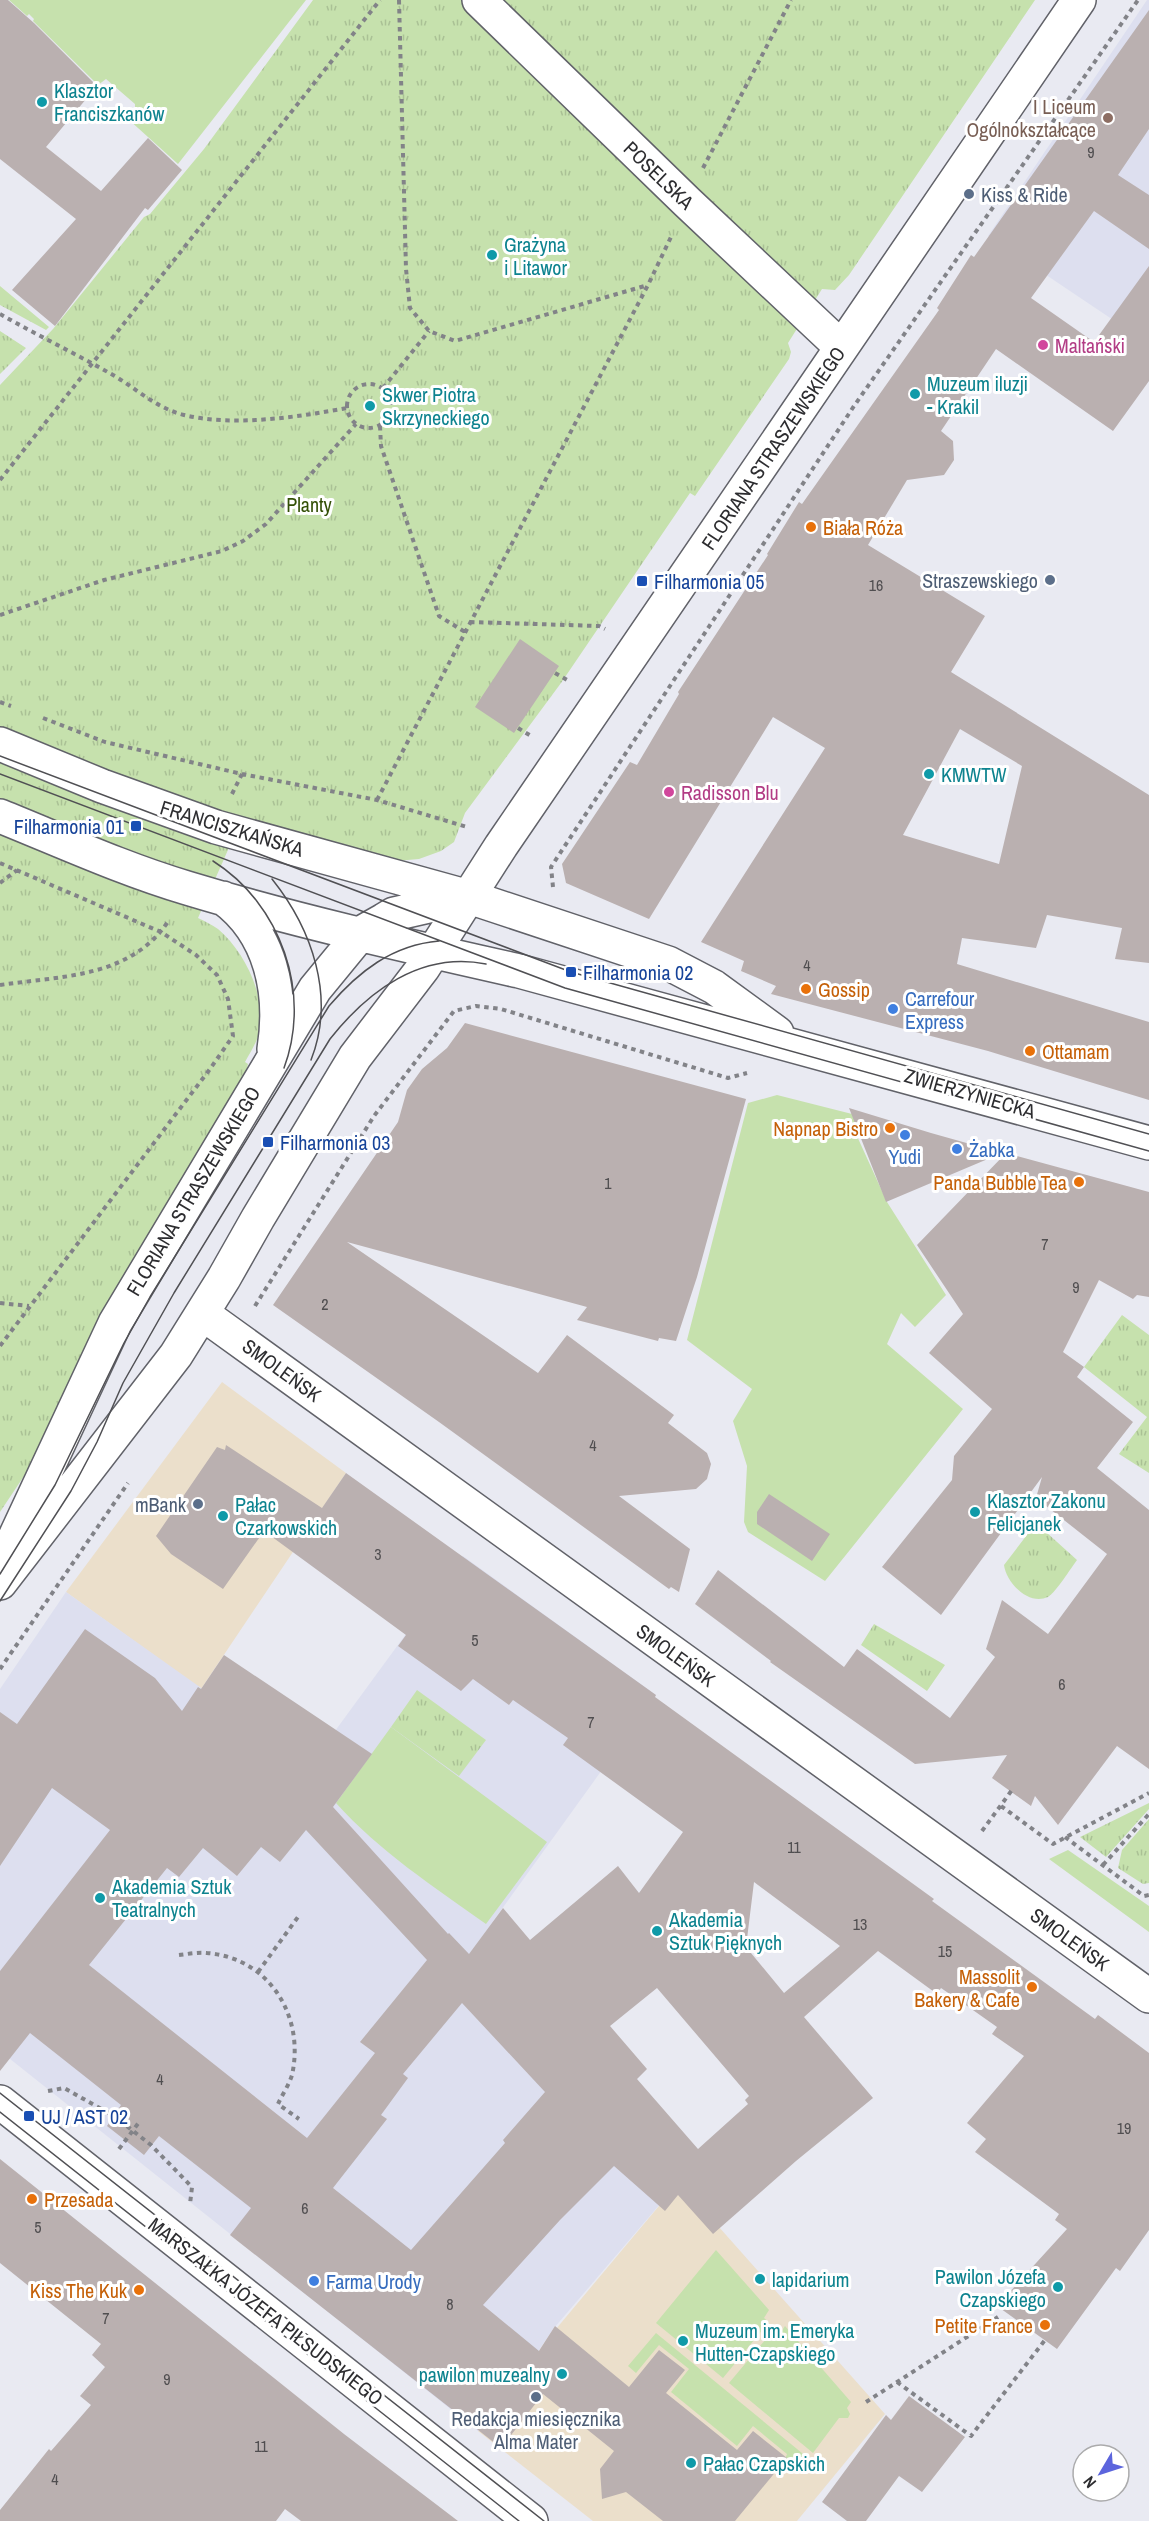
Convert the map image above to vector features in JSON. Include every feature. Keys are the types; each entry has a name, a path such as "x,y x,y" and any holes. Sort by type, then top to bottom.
{"street":[{"name":"POSELSKA","path":"479,0 687,202 842,347"},
{"name":"FLORIANA STRASZEWSKIEGO","path":"0,1583 176,1356 355,1058 433,952 1079,0"},
{"name":"FRANCISZKAŃSKA","path":"0,744 102,786 216,827 469,897"},
{"path":"0,816 140,872 223,898 433,952"},
{"name":"FLORIANA STRASZEWSKIEGO","path":"0,1568 115,1323 272,1057 315,989 362,933 394,914 469,897"},
{"name":"ZWIERZYNIECKA","path":"469,897 668,963 714,987 790,1043"},
{"path":"223,898 235,907 255,931 270,963 278,1004 278,1022 272,1057"},
{"name":"ZWIERZYNIECKA","path":"433,952 519,971 790,1043 1149,1143"},
{"name":"SMOLEŃSK","path":"203,1314 1149,1996"},
{"name":"MARSZAŁKA JÓZEFA PIŁSUDSKIEGO","path":"0,2102 521,2518"}],"path":[{"path":"0,480 381,0"},
{"path":"399,0 406,269 410,308 429,331 455,341 648,285"},
{"path":"377,800 648,285 698,176 791,0"},
{"path":"554,892 551,867 854,406 1138,0"},
{"path":"0,315 111,374 167,410 207,419 234,421 318,414 347,408"},
{"path":"382,388 429,331"},
{"path":"369,383 382,388 388,394 392,408 390,415 380,426 368,428 351,420 347,408 350,394 369,383"},
{"path":"0,615 104,580 212,554 243,541 266,524 356,424"},
{"path":"380,426 381,446 439,616 465,632"},
{"path":"470,622 598,626 605,629"},
{"path":"555,673 568,681"},
{"path":"0,702 21,710"},
{"path":"42,718 105,742 242,774 377,800 466,828"},
{"path":"518,728 531,736"},
{"path":"0,863 161,932 196,955 217,975 228,999 233,1036 0,1346"},
{"path":"0,883 17,870"},
{"path":"0,985 109,968 139,953 161,932"},
{"path":"250,1315 374,1116 454,1011 476,1006 501,1009"},
{"path":"0,1303 29,1306"},
{"path":"0,1669 131,1478"},
{"path":"978,1836 1012,1790"},
{"path":"1001,1806 1053,1844 1149,1793"},
{"path":"1103,1865 1149,1814"},
{"path":"1065,1837 1144,1896 1149,1895"},
{"path":"258,1972 298,1917"},
{"path":"179,1955 207,1953 234,1959 258,1972 278,1993 291,2020 296,2049 291,2078 278,2104 299,2119"},
{"path":"44,2092 64,2088 114,2116 151,2145 192,2187 190,2206"},
{"path":"118,2150 140,2121"},
{"path":"866,2402 998,2317"},
{"path":"897,2382 971,2436 1045,2340"}],"shaded area":[{"name":"I Liceum Ogólnokształcące","path":"1149,0 1149,344 988,236"},
{"path":"222,1382 346,1473 201,1689 66,1592"},
{"path":"463,1556 656,1695 468,1956 679,2182 554,2328 538,2352 541,2355 478,2431 0,2051 0,1689 66,1592 235,1712 305,1772"},
{"name":"Muzeum im. Emeryka Hutten-Czapskiego","path":"679,2182 885,2414 797,2521 593,2521 478,2431 541,2356 538,2352 554,2328 556,2329"}],"green space":[{"path":"9,0 306,0 178,164 128,119 135,111 135,104 106,79 98,85 33,21 34,19 29,14 27,16"},
{"name":"Planty","path":"313,0 1035,0 849,275 835,290 822,289 788,343 791,352 789,359 695,496 690,493 561,683 465,813 454,842 441,851 419,859 396,861 242,818 198,918 218,929 228,939 245,963 257,990 261,1019 259,1033 245,1062 248,1064 243,1083 82,1355 26,1473 0,1512 0,385 53,329 144,217 150,214 204,149"},
{"path":"0,286 49,327 46,330 0,305"},
{"path":"0,331 26,348 0,374"},
{"path":"777,1095 860,1116 856,1134 887,1202 946,1295 915,1327 901,1313 887,1344 963,1409 825,1581 748,1532 744,1522 747,1466 733,1421 752,1389 687,1340 748,1103"},
{"path":"1122,1315 1149,1335 1149,1473 1119,1454 1147,1417 1084,1367"},
{"path":"1036,1523 1077,1560 1051,1594 1040,1599 1019,1591 1009,1578 1004,1565"},
{"path":"874,1624 945,1665 927,1691 861,1645"},
{"path":"417,1690 486,1740 459,1776 391,1727"},
{"path":"391,1727 547,1842 486,1924 389,1853 336,1803"},
{"path":"1149,1803 1149,1809 1106,1857 1080,1837"},
{"path":"1149,1819 1149,1883 1143,1884 1118,1868 1122,1850"},
{"path":"1068,1850 1149,1906 1149,1932 1049,1859"},
{"path":"716,2250 769,2310 764,2318 769,2322 723,2378 656,2323"},
{"path":"785,2326 851,2402 847,2408 850,2414 848,2418 839,2418 813,2453 729,2383 776,2327 781,2332"},
{"path":"656,2333 808,2458 799,2470 785,2459 787,2454 753,2426 737,2446 671,2392 689,2369 659,2345 636,2373 628,2366"}],"building":[{"path":"0,0 8,0 34,23 97,86 46,147 101,191 148,138 182,170 148,210 145,208 55,326 12,290 76,219 0,159"},
{"path":"1149,10 1149,129 1118,175 1149,195 1149,249 1094,211 1031,298 1094,342 1149,266 1149,381 1113,431 996,349 941,431 953,441 954,460 944,475 907,480 868,545 985,616 951,672 1149,795 1149,963 1115,959 1122,928 1047,915 1036,948 962,938 957,964 1149,1022 1149,1100 988,1051 771,994 776,986 741,971 744,961 701,942 825,748 773,717 649,919 566,883 562,864 630,762 637,765 679,694 678,692 768,555 799,502 802,504 939,310 937,308 971,255 974,257","holes":["960,729 1022,766 999,864 903,835"]},
{"path":"520,639 559,666 514,733 475,707"},
{"path":"465,1023 746,1099 697,1277 676,1341 659,1338 658,1341 577,1320 587,1307 347,1242 538,1373 567,1335 674,1415 668,1423 707,1453 711,1464 707,1479 696,1489 619,1496 690,1549 679,1592 671,1587 669,1589 273,1305 398,1122 407,1090 422,1069 447,1048"},
{"path":"849,1108 931,1133 1002,1153 886,1202"},
{"path":"1006,1153 1149,1192 1149,1297 1137,1295 1133,1299 1099,1280 1063,1352 1084,1367 1077,1377 1133,1422 1097,1468 1149,1510 1149,1769 1117,1746 1058,1825 1035,1796 1031,1806 992,1778 1007,1755 915,1764 770,1662 695,1604 718,1570 844,1667 857,1649 950,1718 995,1657 986,1649 1002,1600 1048,1634 1107,1554 1036,1498 1042,1477 941,1615 882,1567 952,1480 954,1456 992,1409 929,1353 963,1314 917,1245"},
{"path":"226,1445 322,1508 346,1473 656,1695 655,1697 1095,2019 1098,2015 1149,2053 1149,2230 1120,2271 1116,2268 1057,2349 997,2306 1067,2229 1055,2220 1059,2214 975,2152 986,2139 967,2123 1024,2056 992,2034 997,2027 941,1988 937,1994 878,1951 804,2017 873,2098 796,2161 713,2234 678,2195 665,2211 614,2166 560,2220 483,2305 539,2351 555,2326 629,2387 659,2350 685,2370 666,2393 737,2450 753,2431 787,2458 735,2521 663,2521 626,2492 602,2499 600,2469 614,2451 543,2394 501,2448 230,2235 251,2208 159,2136 144,2155 107,2126 121,2105 30,2033 0,2071 0,1971 110,1830 52,1788 0,1866 0,1712 17,1724 85,1629 155,1678 182,1711 198,1687 201,1689 224,1655 372,1754 333,1807 448,1934 469,1954 503,1908 530,1940 618,1866 639,1893 683,1832 563,1745 568,1738 513,1700 509,1705 473,1679 461,1691 398,1646 406,1635 264,1531 223,1589 171,1554 156,1536 217,1447 225,1450","holes":["306,1830 427,1960 360,2042 375,2053 307,2138 89,1965 167,1868 179,1877 203,1848 237,1876 261,1847 280,1862","754,1882 840,1946 784,1993 746,1947","657,1988 749,2096 745,2100 748,2104 698,2149 637,2079 647,2069 610,2026","462,2003 545,2092 503,2140 505,2143 411,2250 333,2188 387,2119 381,2115 408,2078 403,2074"]},
{"path":"769,1494 830,1534 812,1561 757,1524 757,1512"},
{"path":"0,2159 344,2434 458,2521 301,2521 285,2509 276,2521 0,2521 0,2510 49,2449 51,2451 91,2405 80,2396 105,2367 92,2355 101,2344 0,2263"},
{"path":"909,2396 965,2437 922,2492 899,2476 866,2521 847,2521 822,2502 886,2415 891,2420"}],"tram line":[{"path":"0,756 571,972 1149,1134"},
{"path":"0,774 565,988 1149,1151"},
{"path":"213,861 237,879 257,901 273,926 284,952 292,981 294,1010 292,1039 284,1068"},
{"path":"272,879 298,920 309,942 316,965 321,1012 318,1036 311,1060"},
{"path":"0,1574 55,1485 124,1343 150,1297 329,1006 352,982 377,962 406,948 439,941"},
{"path":"0,1601 71,1491 97,1442 123,1383 174,1293 330,1039 361,1005 379,991 418,969 440,963 486,964"},
{"path":"0,2093 544,2521"},
{"path":"0,2112 519,2521"}],"place":[{"name":"Klasztor Franciszkanów","path":"42,102"},
{"name":"I Liceum Ogólnokształcące","path":"1108,118"},
{"name":"Kiss & Ride","path":"969,194"},
{"name":"Grażyna i Litawor","path":"492,255"},
{"name":"Maltański","path":"1043,345"},
{"name":"Muzeum iluzji - Krakil","path":"915,394"},
{"name":"Skwer Piotra Skrzyneckiego","path":"370,406"},
{"name":"Biała Róża","path":"811,527"},
{"name":"Straszewskiego","path":"1050,580"},
{"name":"Filharmonia 05","path":"642,581"},
{"name":"KMWTW","path":"929,774"},
{"name":"Radisson Blu","path":"669,792"},
{"name":"Filharmonia 01","path":"136,826"},
{"name":"Filharmonia 02","path":"571,972"},
{"name":"Gossip","path":"806,989"},
{"name":"Carrefour Express","path":"893,1009"},
{"name":"Ottamam","path":"1030,1051"},
{"name":"Napnap Bistro","path":"890,1128"},
{"name":"Yudi","path":"905,1135"},
{"name":"Filharmonia 03","path":"268,1142"},
{"name":"Żabka","path":"957,1149"},
{"name":"Panda Bubble Tea","path":"1079,1182"},
{"name":"mBank","path":"198,1504"},
{"name":"Klasztor Zakonu Felicjanek","path":"975,1512"},
{"name":"Pałac Czarkowskich","path":"223,1516"},
{"name":"Akademia Sztuk Teatralnych","path":"100,1898"},
{"name":"Akademia Sztuk Pięknych","path":"657,1931"},
{"name":"Massolit Bakery & Cafe","path":"1032,1987"},
{"name":"UJ / AST 02","path":"29,2116"},
{"name":"Przesada","path":"32,2199"},
{"name":"lapidarium","path":"760,2279"},
{"name":"Farma Urody","path":"314,2281"},
{"name":"Pawilon Józefa Czapskiego","path":"1058,2287"},
{"name":"Kiss The Kuk","path":"139,2290"},
{"name":"Petite France","path":"1045,2325"},
{"name":"Muzeum im. Emeryka Hutten-Czapskiego","path":"683,2341"},
{"name":"pawilon muzealny","path":"562,2374"},
{"name":"Redakcja miesięcznika Alma Mater","path":"536,2397"},
{"name":"Pałac Czapskich","path":"691,2463"}]}
